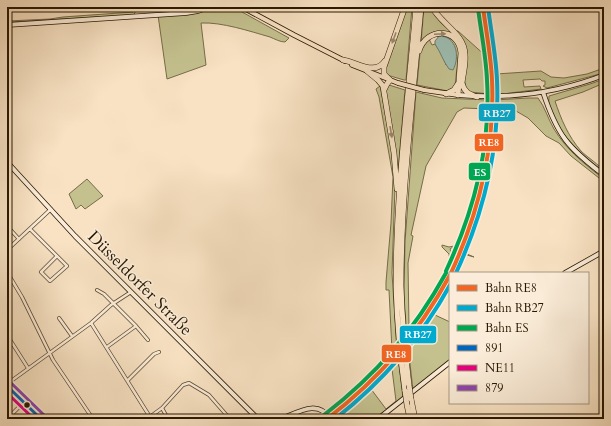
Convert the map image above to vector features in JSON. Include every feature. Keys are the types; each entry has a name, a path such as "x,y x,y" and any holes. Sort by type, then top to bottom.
{"highway":[{"path":"384,94 386,86 390,80 384,72 388,54 405,7"},
{"path":"410,419 399,344 396,287 398,221 416,7"},
{"path":"415,419 409,385 404,336 402,242 405,185 421,7"},
{"path":"432,7 439,18 458,36 463,45 465,58 458,95"},
{"path":"415,74 419,51 423,42 431,35 445,33 455,39 461,48 460,83 466,92 478,97"},
{"path":"343,60 351,61 368,68 374,68 382,65 388,54"},
{"path":"367,71 381,83 384,94 396,161 398,221"},
{"path":"446,94 455,89 460,83"}],"main road":[{"path":"243,7 298,37 367,71 398,83 424,90 458,95"}],"street":[{"path":"201,10 206,7"},
{"path":"7,25 158,16 201,10 209,7"},
{"path":"458,95 496,97 543,92 604,75"},
{"path":"543,92 554,122 566,141 581,157 604,175"},
{"name":"Düsseldorfer Straße","path":"7,162 75,236 258,419"},
{"path":"7,250 51,209"},
{"path":"7,226 19,239"},
{"path":"30,228 67,266 50,281 41,272 57,256"},
{"path":"567,272 604,251"},
{"path":"7,272 25,302 49,353 93,419"},
{"path":"97,290 104,294 148,340"},
{"path":"41,419 7,385 28,368 91,323 113,303 131,292"},
{"path":"59,318 72,336"},
{"path":"91,323 150,416"},
{"path":"107,347 136,326"},
{"path":"7,335 28,368"},
{"path":"128,380 154,354 159,352"},
{"path":"378,419 449,363"},
{"path":"147,419 162,408 183,385 188,384 193,385 209,395 230,419"},
{"path":"7,419 24,402"},
{"path":"162,408 168,419"},
{"path":"280,419 312,408 324,411 331,419"},
{"path":"118,419 122,416"}],"shaded area":[{"path":"135,7 135,13 133,15 8,22 133,12"},
{"path":"209,7 233,7 289,38 283,42 236,27 201,23 206,65 167,79 158,15 186,13"},
{"path":"407,7 412,7 406,80 404,80 387,75 385,71"},
{"path":"424,7 429,7 441,23 456,36 446,32 437,32 429,35 421,43"},
{"path":"456,31 458,31 487,57 489,94 471,92 466,89"},
{"path":"444,35 454,41 459,49 455,86 448,91 417,85 420,53 423,46 429,39 432,45 435,44 439,49 446,65 443,36 436,36"},
{"path":"604,68 604,72 600,74 547,88 543,86 545,85 545,81 540,79 523,80 524,87 540,86 541,89 495,95 496,74 541,71 551,77 564,78 587,74"},
{"path":"604,79 604,83 583,92 555,101 562,121 572,139 581,151 604,172 586,158 559,128 549,107 549,96"},
{"path":"389,85 405,90 398,171 386,97 386,88"},
{"path":"380,86 391,145 395,187 392,273 397,353 368,384 350,398 350,396 379,371 392,351 389,290 386,290 386,282 393,177 379,97 376,89"},
{"path":"416,92 442,98 489,100 488,109 464,108 457,112 426,166 411,235 413,236 408,263 409,328 411,328 430,299 450,262 449,254 442,247 442,245 449,247 454,246 461,234 457,244 450,249 452,253 451,261 454,252 458,253 448,276 429,309 407,340 404,295 405,242"},
{"path":"538,98 543,105 554,129 564,143 600,176 599,178 571,156 559,143 546,136 528,118 516,111 496,107 493,130 495,100"},
{"path":"489,100 491,100 490,120 486,159 473,216 459,252 455,251 469,214 480,177 486,139"},
{"path":"490,158 487,182 479,218 467,254 474,257 463,254 477,217"},
{"path":"87,179 103,196 85,209 81,205 76,209 69,194"},
{"path":"449,282 449,292 435,315 449,322 449,362 413,390 408,346 426,321"},
{"path":"398,358 403,398 376,419 334,419 370,387","holes":["390,369 392,369 396,401 386,409 371,389"]}],"water":[{"path":"439,36 450,39 453,43 456,59 453,70 449,69 435,44 435,41"}],"rail line":[{"name":"RE8","path":"451,272 470,227 477,203 488,154 491,130 492,80 490,53 483,7"},
{"name":"RB27","path":"456,272 475,227 482,203 493,154 496,130 497,80 495,53 488,7"},
{"name":"ES","path":"446,271 465,225 483,154 488,105 485,53 478,8"},
{"name":"ES","path":"324,415 343,400 377,368 392,351 421,314 446,273"},
{"name":"RE8","path":"327,419 364,388 396,354 425,317 449,277"},
{"name":"RB27","path":"335,419 369,390 399,358 426,323 449,287"}],"transit line":[{"name":"879","path":"10,382 44,415"},
{"name":"891","path":"7,386 41,419"},
{"name":"NE11","path":"7,393 34,419"}]}
